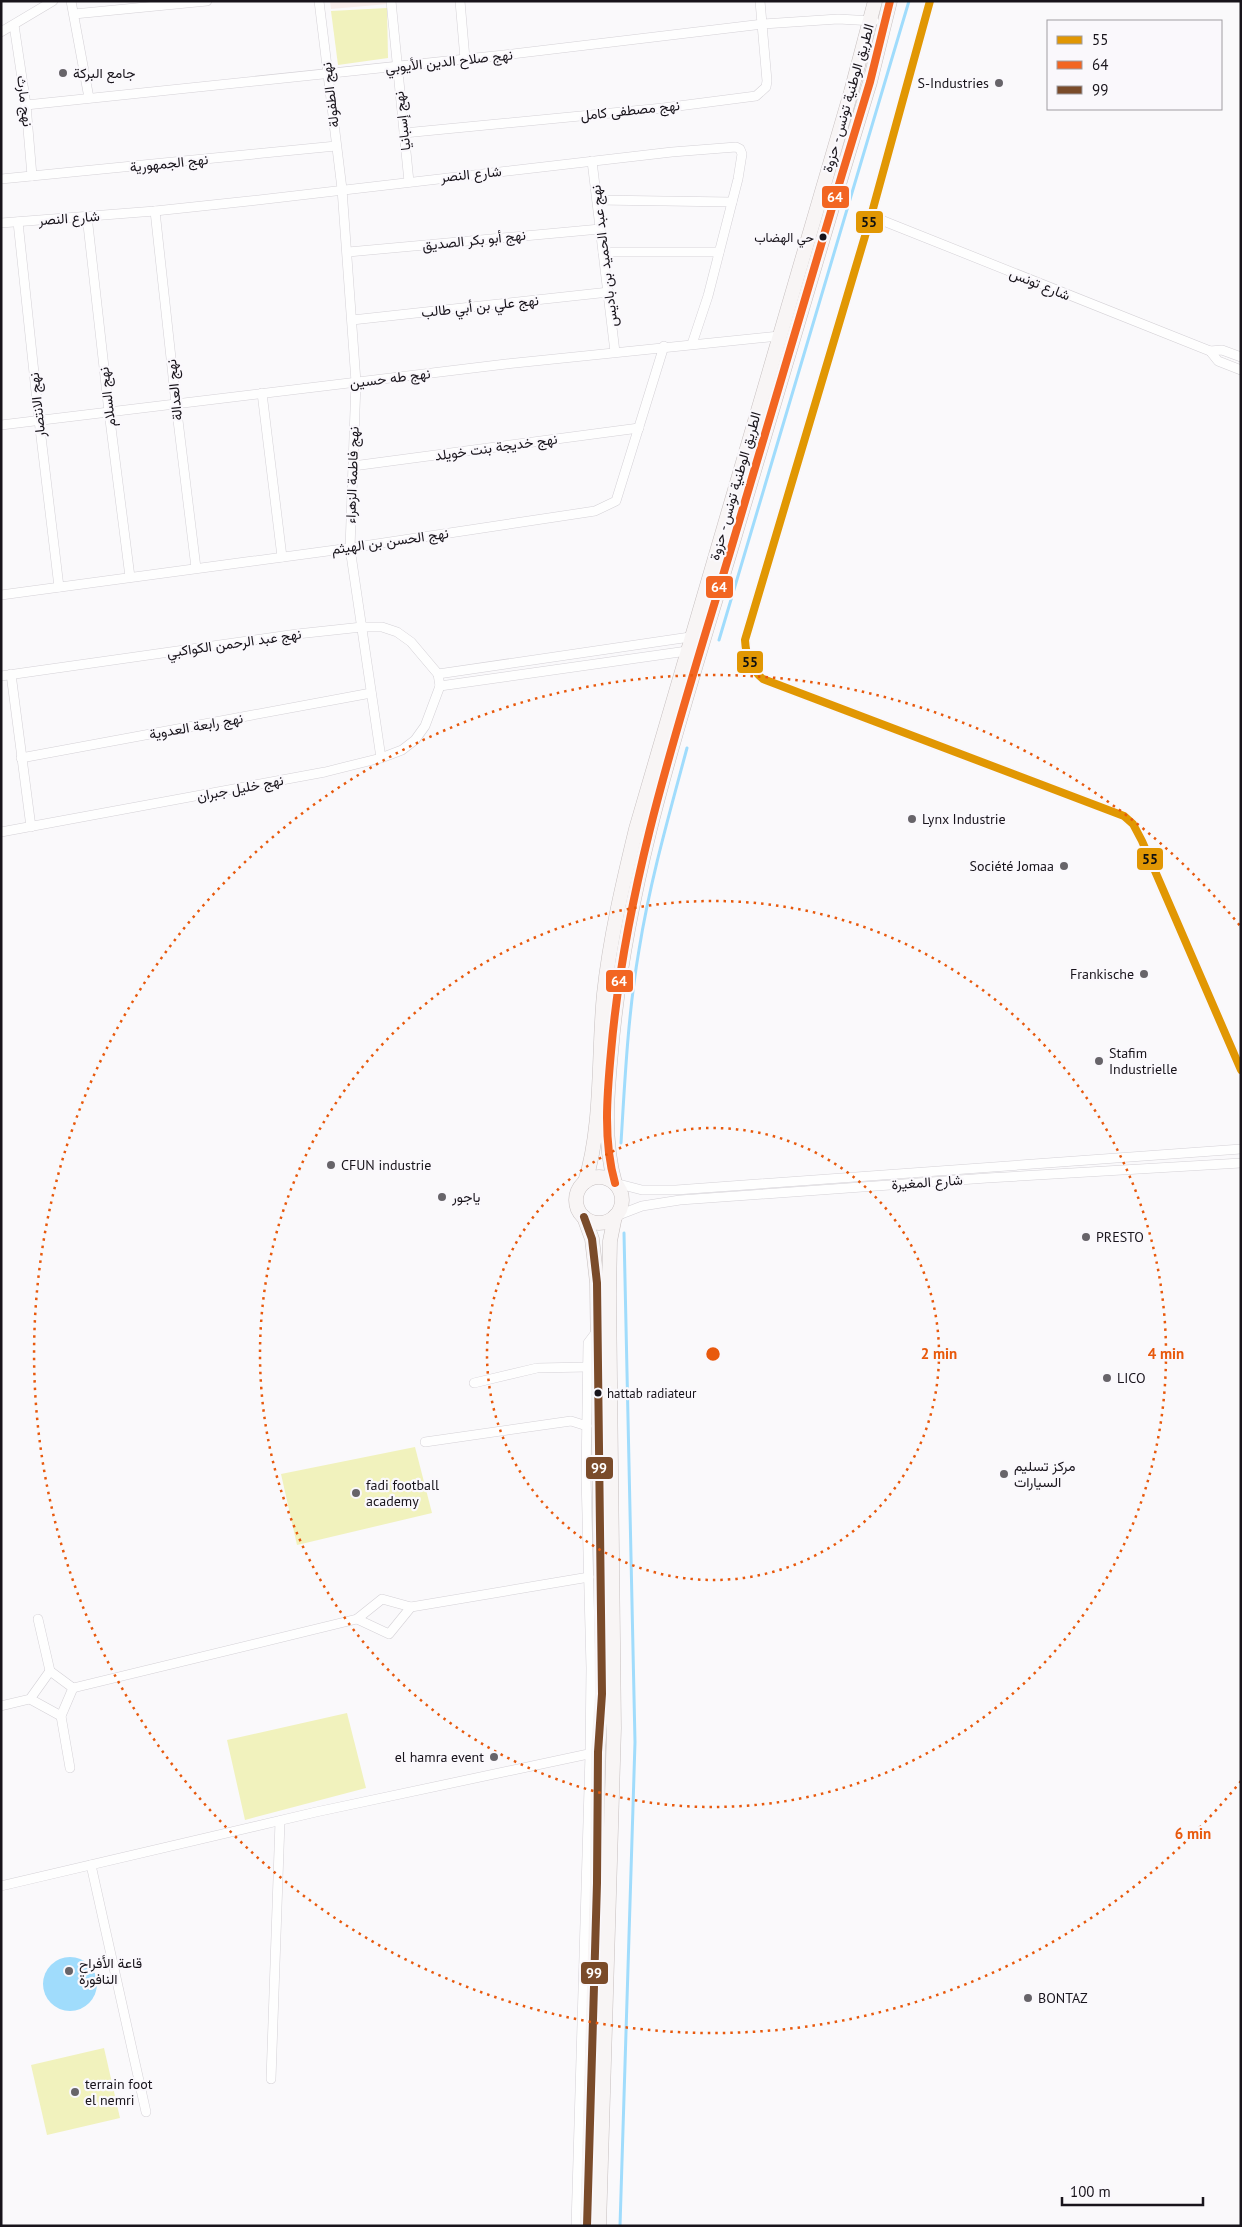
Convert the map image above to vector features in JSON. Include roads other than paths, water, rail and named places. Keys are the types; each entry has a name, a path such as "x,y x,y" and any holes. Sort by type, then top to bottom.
{"main road":[{"name":"الطريق الوطنية تونس - حزوة","path":"615,1183 610,1163 608,1101 613,1032 623,950 647,843 679,723 870,82 878,21 875,1"},
{"name":"الطريق الوطنية تونس - حزوة","path":"585,1182 594,1152 604,993 618,910 636,829 779,336 878,21 890,1"},
{"path":"587,2226 597,1883 594,1753 602,1694 596,1264 592,1239 576,1199 579,1190 585,1182 600,1177 615,1183 619,1188 622,1199 610,1241 609,1276 614,1728 599,2226"},
{"path":"584,1216 599,1223 616,1216"}],"street":[{"path":"1,32 53,1"},
{"path":"71,1 89,98"},
{"path":"74,14 170,3 207,1"},
{"name":"نهج الطفولة","path":"319,1 348,252"},
{"name":"نهج إسبانيا","path":"391,1 409,182"},
{"path":"460,1 465,59"},
{"name":"نهج مصطفى كامل","path":"404,133 663,108 756,96 766,88 767,81 760,1"},
{"path":"930,1 871,216 745,640 748,660 757,674 763,679 1124,816 1133,824 1142,841 1241,1070"},
{"name":"نهج صلاح الدين الأيوبي","path":"26,105 668,37 763,24 838,19 878,21"},
{"name":"نهج مارث","path":"14,25 26,105 32,176"},
{"name":"نهج الجمهورية","path":"1,179 336,146"},
{"name":"شارع النصر","path":"1,223 155,211 592,161 736,147 740,149 742,154 732,202 708,296 692,344"},
{"name":"نهج عبد الحميد بن باديس","path":"592,161 615,352"},
{"path":"597,200 732,202"},
{"name":"نهج العدالة","path":"155,211 196,568"},
{"name":"نهج السلام","path":"87,216 130,577"},
{"name":"شارع تونس","path":"871,216 1210,351"},
{"name":"نهج الانتصار","path":"18,222 59,587"},
{"name":"نهج أبو بكر الصديق","path":"348,252 600,229"},
{"name":"نهج فاطمة الزهراء","path":"348,252 356,382 350,548 381,758"},
{"path":"603,252 718,252"},
{"name":"نهج علي بن أبي طالب","path":"352,320 609,292"},
{"name":"نهج طه حسين","path":"1,425 664,346 779,336"},
{"name":"نهج الحسن بن الهيثم","path":"1,595 350,548 594,511 616,501 664,346"},
{"path":"1210,351 1222,350 1241,357"},
{"path":"1210,351 1218,361 1241,370"},
{"path":"262,393 282,557"},
{"name":"نهج خديجة بنت خويلد","path":"353,466 639,428"},
{"name":"نهج عبد الرحمن الكواكبي","path":"6,675 362,627 382,627 397,632 411,642 438,674"},
{"path":"689,644 440,686 438,674 689,644"},
{"path":"6,675 31,827"},
{"name":"نهج خليل جبران","path":"1,832 325,772 381,758 402,750 415,740 425,726 440,686"},
{"name":"نهج رابعة العدوية","path":"21,758 371,694"},
{"name":"شارع المغيرة","path":"615,1183 642,1190 676,1190 1241,1149"},
{"name":"شارع المغيرة","path":"616,1216 642,1206 680,1200 987,1178 1241,1163"},
{"path":"576,2226 594,1753 588,1577 588,1343 597,1331"},
{"path":"474,1383 537,1368 588,1367"},
{"path":"425,1442 571,1421 587,1426"},
{"path":"73,1688 357,1619 382,1598 411,1607 588,1577"},
{"path":"357,1619 389,1634 411,1607"},
{"path":"38,1619 50,1671 73,1688"},
{"path":"1,1706 30,1699 50,1671"},
{"path":"70,1768 61,1716 73,1688"},
{"path":"30,1699 61,1716"},
{"path":"1,1886 280,1821 594,1753"},
{"path":"271,2079 280,1821"},
{"path":"91,1865 146,2112"}],"water":[{"path":"65,1957 75,1957 85,1961 93,1969 97,1984 93,1999 85,2007 75,2011 65,2011 55,2007 47,1999 43,1989 43,1979 47,1969 55,1961"}],"waterway":[{"path":"719,640 909,1"},
{"path":"621,1143 630,1022 643,924 654,873 687,748"},
{"path":"620,2226 635,1742 624,1233"}],"place":[{"name":"جامع البركة","path":"63,73"},
{"name":"S-Industries","path":"999,83"},
{"name":"حي الهضاب","path":"823,237"},
{"name":"Lynx Industrie","path":"912,819"},
{"name":"Société Jomaa","path":"1064,866"},
{"name":"Frankische","path":"1144,974"},
{"name":"Stafim Industrielle","path":"1099,1061"},
{"name":"CFUN industrie","path":"331,1165"},
{"name":"ياجور","path":"442,1197"},
{"name":"PRESTO","path":"1086,1237"},
{"name":"LICO","path":"1107,1378"},
{"name":"hattab radiateur","path":"598,1393"},
{"name":"مركز تسليم السيارات","path":"1004,1474"},
{"name":"fadi football academy","path":"356,1493"},
{"name":"el hamra event","path":"494,1757"},
{"name":"قاعة الأفراح النافورة","path":"69,1971"},
{"name":"BONTAZ","path":"1028,1998"},
{"name":"terrain foot el nemri","path":"75,2092"}]}
